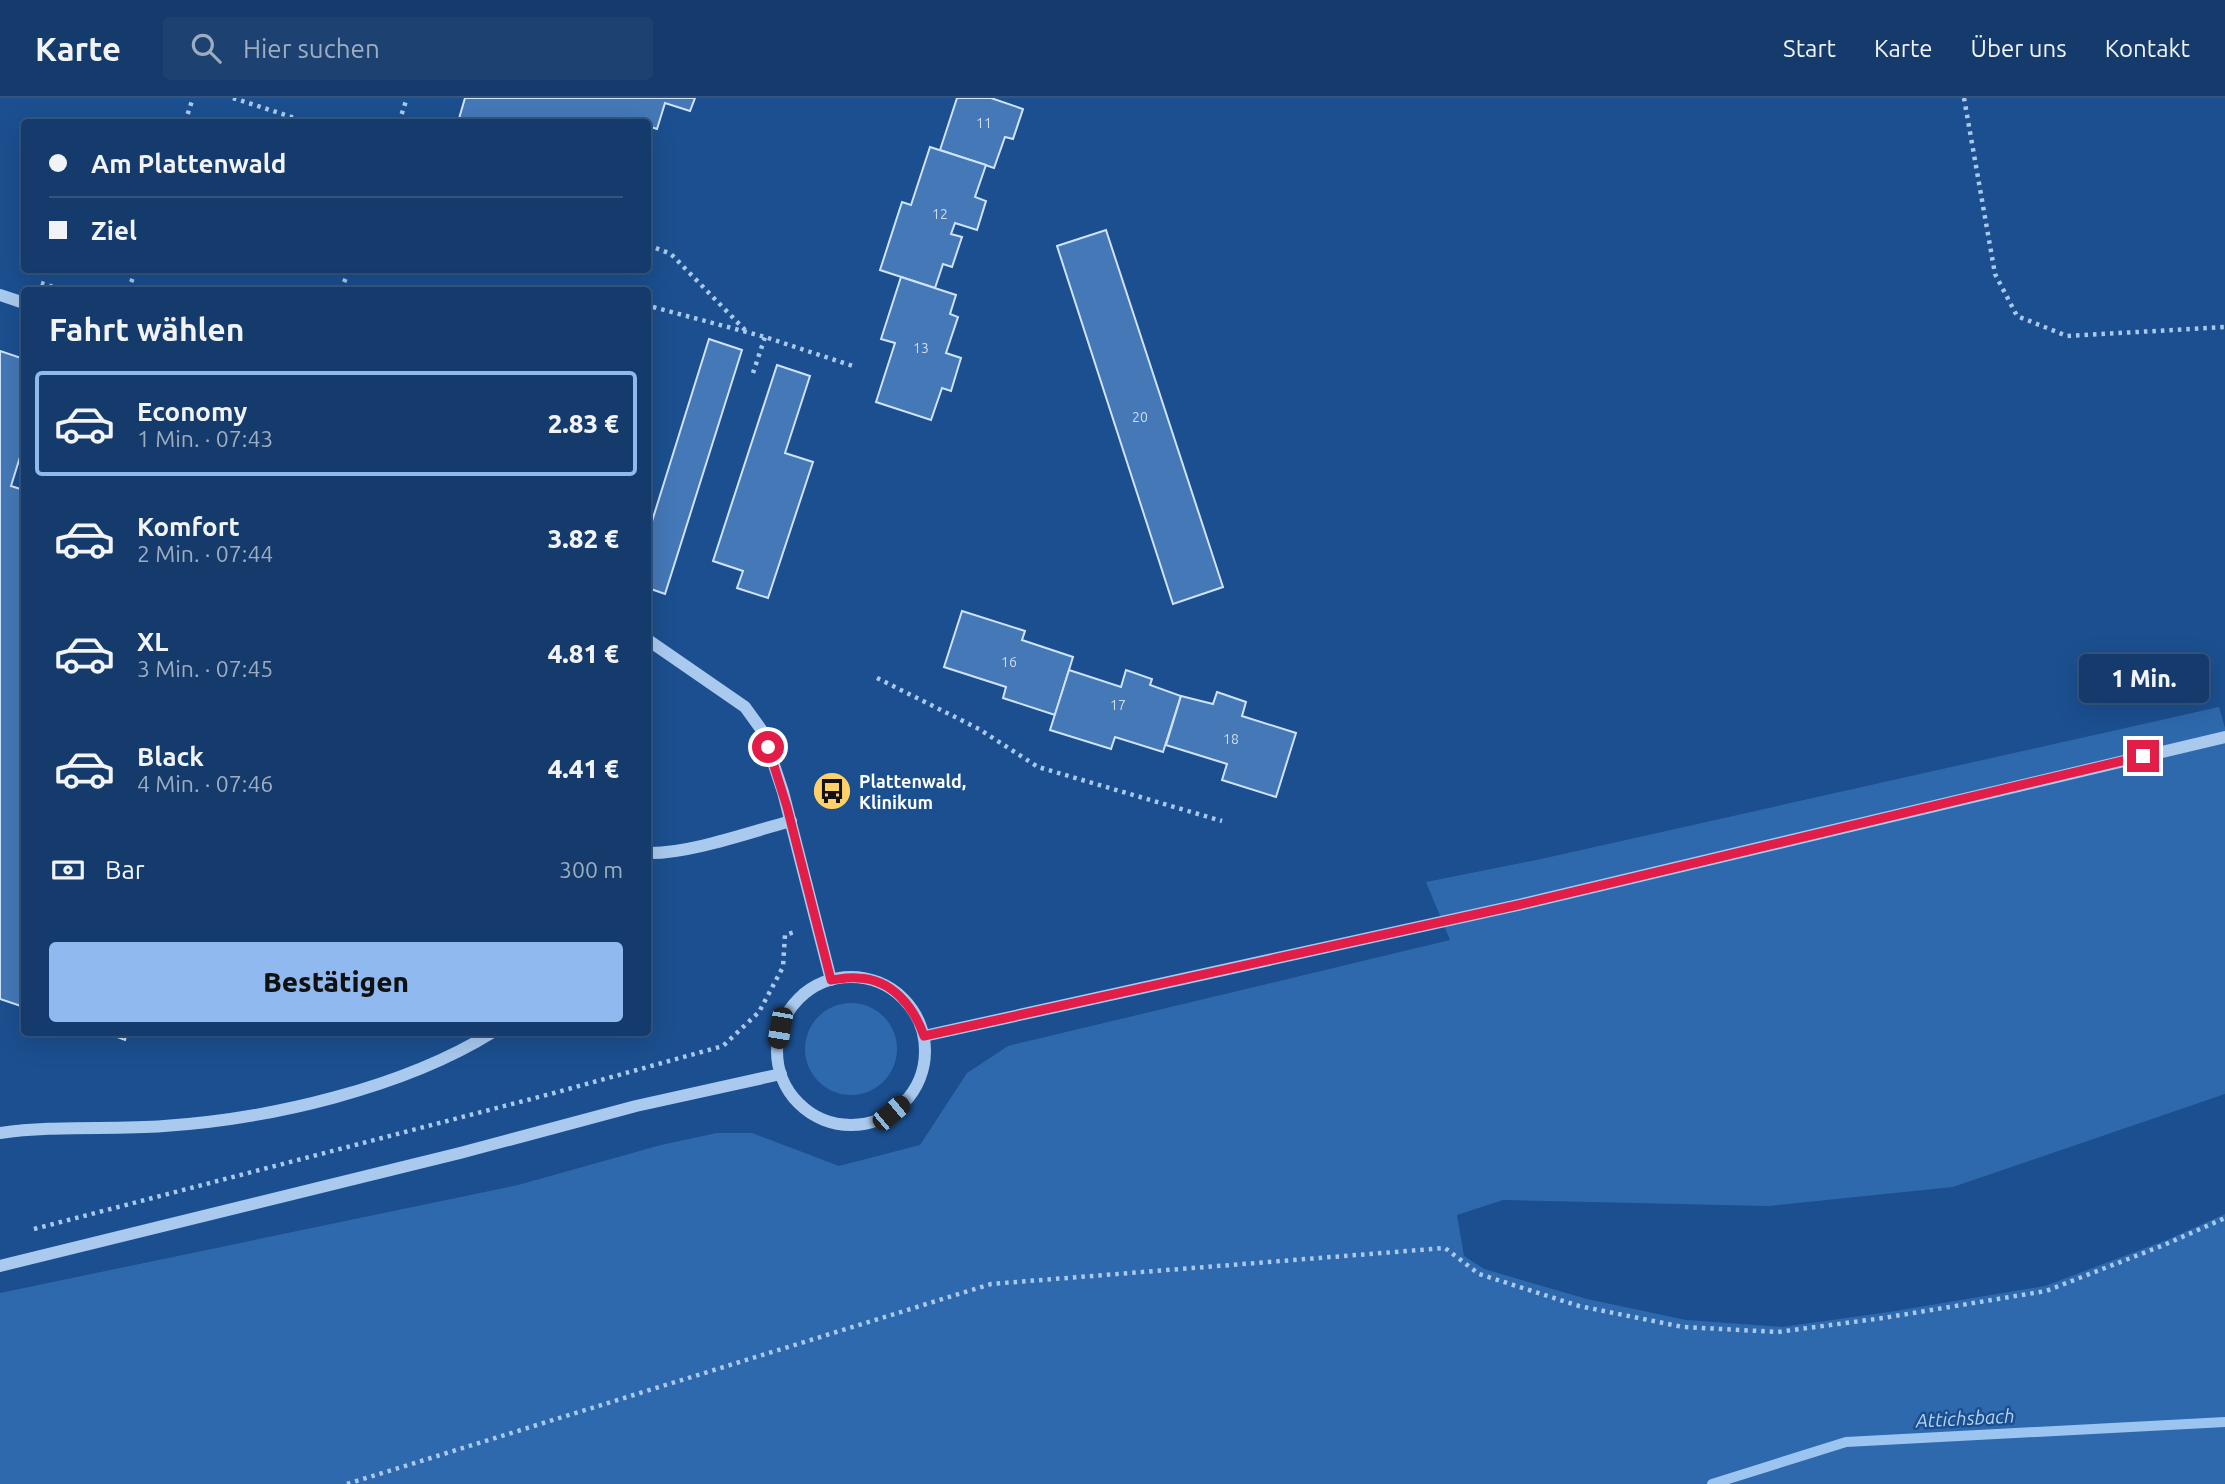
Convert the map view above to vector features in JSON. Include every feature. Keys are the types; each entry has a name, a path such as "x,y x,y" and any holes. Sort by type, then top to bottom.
{"street":[{"path":"0,295 21,302"},
{"path":"651,642 745,707 763,732 791,821 831,980"},
{"path":"924,1036 1518,905 2225,737"},
{"path":"651,853 726,839 791,821"},
{"path":"860,977 886,985 906,1001 919,1020 924,1036 925,1064 916,1086 905,1102 871,1123 839,1124 812,1114 799,1103 780,1073 777,1047 780,1028 787,1013 800,997 831,980 860,977"},
{"path":"0,1133 165,1126 255,1115 328,1099 405,1074 454,1054 487,1036"},
{"path":"0,1266 474,1150 636,1106 780,1073"}],"path":[{"path":"186,119 193,98"},
{"path":"233,98 298,119"},
{"path":"399,119 407,98"},
{"path":"1964,98 1995,274 2017,316 2067,336 2225,327"},
{"path":"651,246 671,254 746,331"},
{"path":"653,307 746,331 856,367"},
{"path":"753,373 765,337"},
{"path":"877,678 979,729 1038,767 1222,821"},
{"path":"26,1232 723,1046 759,1012 783,967 785,935 817,926"},
{"path":"347,1484 991,1284 1445,1248 1479,1274 1579,1306 1682,1327 1778,1332 2046,1292 2225,1218"}],"shaded area":[{"path":"2219,707 2225,728 2225,1094 1953,1187 1769,1206 1503,1200 1457,1215 1464,1256 1484,1269 1587,1299 1686,1320 1782,1327 2045,1286 2169,1239 2225,1214 2225,1484 0,1484 0,1293 518,1185 661,1145 717,1133 752,1133 839,1166 920,1145 967,1073 1008,1046 1450,940 1426,882 1541,859"},
{"path":"851,1003 869,1006 884,1016 894,1031 897,1049 894,1067 884,1082 869,1092 851,1095 833,1092 818,1082 808,1067 805,1049 808,1031 818,1016 833,1006"}],"building":[{"path":"465,98 695,98 690,111 665,103 657,129 651,127 651,119 459,119"},
{"path":"957,98 991,98 1023,109 1013,139 1005,137 994,168 940,150"},
{"path":"930,147 986,165 975,197 986,201 977,230 955,223 951,234 962,237 952,267 943,264 935,288 880,270 902,202 911,205"},
{"path":"1106,230 1223,587 1173,604 1057,246"},
{"path":"901,277 956,295 950,314 958,317 946,353 961,358 951,391 942,388 931,420 876,402 895,343 881,339"},
{"path":"709,339 742,350 665,594 651,589 651,524"},
{"path":"0,351 21,358 21,454 11,486 21,489 21,1006 0,999"},
{"path":"777,365 810,376 785,453 813,462 768,598 737,588 743,571 713,561"},
{"path":"962,611 1025,631 1022,640 1073,657 1055,715 1003,698 1006,687 944,667"},
{"path":"1069,670 1121,687 1126,670 1152,679 1150,685 1181,696 1163,752 1115,737 1111,749 1050,730"},
{"path":"1217,692 1246,702 1242,716 1296,733 1276,797 1222,780 1227,764 1166,745 1181,696 1213,704"}],"waterway":[{"name":"Attichsbach","path":"1712,1484 1846,1442 2225,1422"}],"place":[{"name":"Plattenwald, Klinikum","path":"832,791"}],"route":[{"path":"768,747 783,792 831,980 860,977 886,985 906,1001 919,1020 924,1036 1518,905 2143,756"}]}
